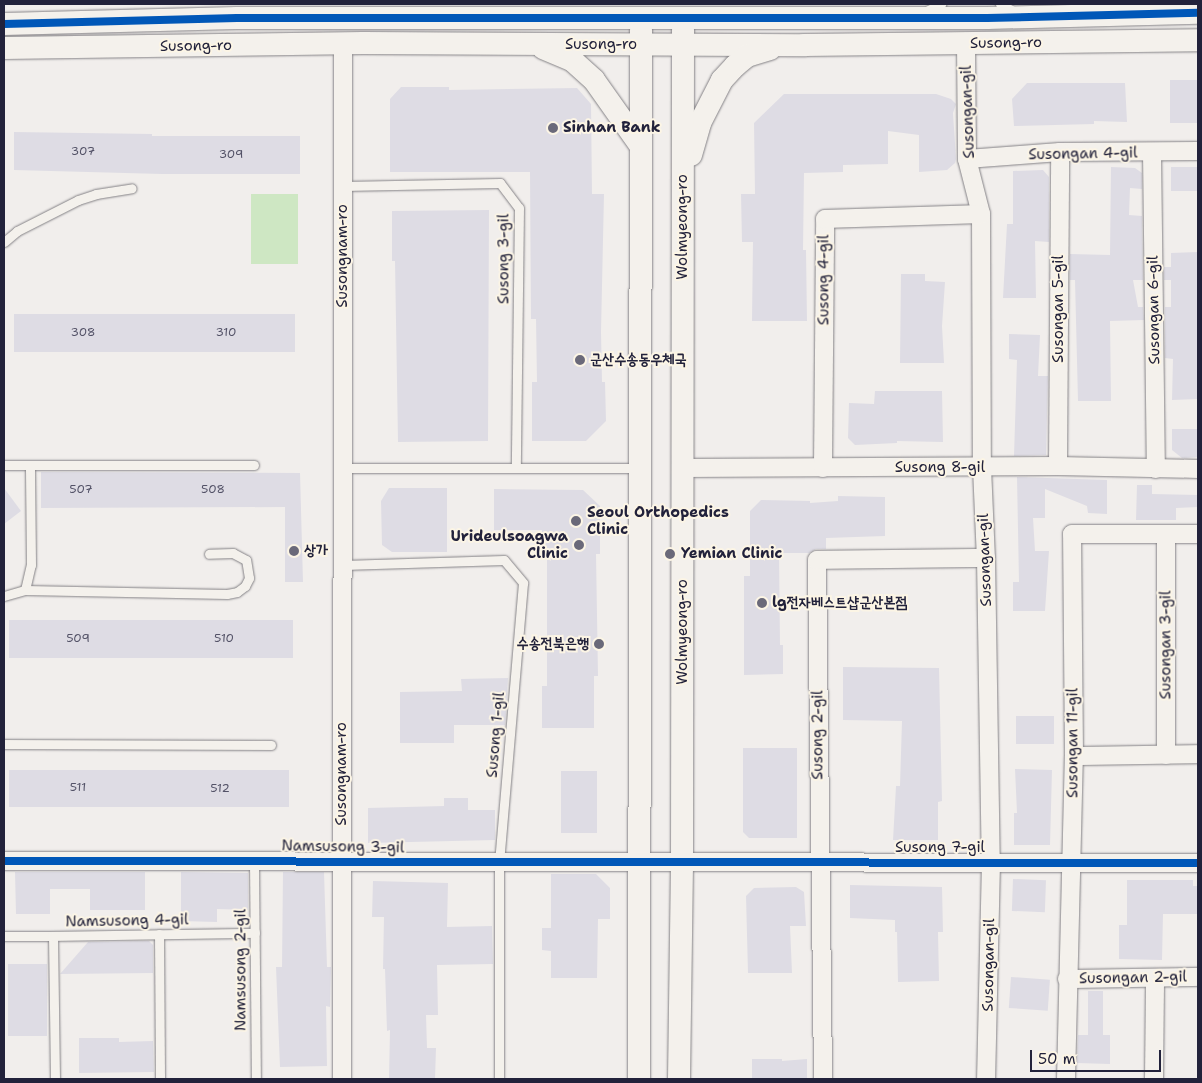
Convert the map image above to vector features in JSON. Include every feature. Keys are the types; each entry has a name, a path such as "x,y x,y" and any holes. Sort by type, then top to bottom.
{"street":[{"path":"538,18 573,4"},
{"path":"746,4 755,9 798,18"},
{"name":"Susong-ro","path":"4,24 326,11 538,18 641,11 683,11 798,18 1035,17 1198,13"},
{"path":"639,1079 641,11"},
{"name":"Wolmyeong-ro","path":"679,1079 682,861 683,11"},
{"name":"Susong-ro","path":"4,48 344,43 794,45 1198,40"},
{"name":"Susongnam-ro","path":"342,1079 344,43"},
{"name":"Susongan-gil","path":"966,43 967,159 981,214 982,468 986,558 991,862 986,1079"},
{"path":"530,44 552,50 573,62 594,80 640,145"},
{"path":"683,193 700,123 722,80 734,66 747,56 794,45"},
{"name":"Susongan 4-gil","path":"967,159 1060,152 1198,151"},
{"name":"Susongan 5-gil","path":"1058,466 1060,152"},
{"name":"Susongan 6-gil","path":"1152,152 1156,469"},
{"name":"Susong 4-gil","path":"823,468 825,219 981,214"},
{"name":"Susong 8-gil","path":"683,468 982,468 1058,466 1198,469"},
{"name":"Susongan 11-gil","path":"1066,1079 1074,756 1072,534 1198,534"},
{"name":"Susongan 3-gil","path":"1166,534 1166,755"},
{"name":"Susong 2-gil","path":"823,1079 817,560 986,558"},
{"path":"1074,756 1198,754"},
{"name":"Namsusong 3-gil","path":"4,861 254,860 499,863 682,861"},
{"name":"Susong 7-gil","path":"682,861 819,860 1198,863"},
{"name":"Susongan 2-gil","path":"1067,979 1198,977"},
{"path":"1154,1079 1155,978"}],"lane":[{"path":"904,18 941,4"},
{"path":"1000,4 1013,11 1035,17"},
{"name":"Susong 3-gil","path":"343,186 500,183 519,208 516,467"},
{"path":"4,242 24,228 78,200 96,194 132,188"},
{"path":"4,465 254,465"},
{"path":"25,590 31,565 30,465"},
{"path":"343,468 639,468"},
{"path":"4,596 25,590 227,594 237,592 246,586 249,578 246,560 233,553 209,554"},
{"name":"Susong 1-gil","path":"343,565 504,560 523,583 499,863 499,1079"},
{"path":"4,744 271,745"},
{"name":"Namsusong 2-gil","path":"254,860 256,1079"},
{"name":"Namsusong 4-gil","path":"55,1079 54,936 255,933"},
{"path":"159,934 160,1079"},
{"path":"4,936 54,936"}],"green space":[{"path":"251,194 298,194 298,264 251,264"}],"building":[{"path":"1170,80 1198,80 1198,123 1170,123"},
{"path":"1027,83 1125,83 1127,122 1094,121 1094,124 1014,126 1012,99"},
{"path":"401,87 449,87 449,90 577,88 591,104 592,194 604,194 601,332 602,382 605,382 606,421 586,441 532,441 532,382 537,382 536,319 531,319 530,172 390,172 390,99"},
{"path":"784,94 936,94 951,99 956,104 953,113 956,159 955,163 947,170 919,172 919,135 888,131 888,164 843,165 843,172 804,173 803,250 806,250 807,321 752,321 753,242 742,242 741,194 755,194 754,123"},
{"path":"14,132 152,134 152,136 300,136 300,174 162,174 14,170"},
{"path":"1111,167 1135,168 1142,173 1142,189 1130,188 1129,215 1142,216 1143,280 1133,280 1138,307 1143,307 1144,320 1110,321 1111,401 1078,401 1075,280 1070,280 1070,254 1110,255"},
{"path":"1171,167 1198,167 1198,191 1171,191"},
{"path":"1043,170 1049,177 1049,242 1035,241 1036,298 1003,298 1007,224 1013,224 1013,171"},
{"path":"489,210 488,441 398,442 395,261 392,261 392,211"},
{"path":"1198,252 1198,399 1172,400 1173,359 1165,358 1165,307 1171,307 1171,280 1164,280 1164,267 1171,267 1171,253"},
{"path":"901,274 925,274 925,281 945,282 942,326 944,363 900,363"},
{"path":"14,314 295,314 295,352 14,352"},
{"path":"1009,334 1040,335 1038,376 1048,376 1046,455 1014,456 1017,360 1009,359"},
{"path":"875,391 942,391 943,442 897,441 897,443 855,445 848,438 849,403 874,404"},
{"path":"1172,429 1198,429 1198,457 1182,458 1172,450"},
{"path":"41,472 300,473 303,582 285,582 285,507 41,508"},
{"path":"1017,477 1107,480 1107,514 1088,513 1087,506 1045,489 1045,518 1033,518 1035,551 1049,551 1045,611 1013,611 1013,582 1019,582"},
{"path":"1137,485 1152,485 1152,494 1198,495 1198,507 1176,508 1176,520 1136,520"},
{"path":"4,488 21,511 4,524"},
{"path":"389,488 447,488 447,552 392,552 382,545 381,501"},
{"path":"494,489 583,490 600,506 600,554 596,554 598,676 594,676 594,728 542,728 542,686 547,686 547,554 542,554 542,530 494,530"},
{"path":"838,496 885,497 885,536 826,538 826,549 816,549 809,553 779,553 780,645 783,645 783,674 744,675 744,576 750,576 750,511 761,500 810,501 810,503 838,501"},
{"path":"9,620 293,620 293,658 9,658"},
{"path":"843,667 939,668 942,801 938,802 938,840 893,840 896,786 900,786 902,721 843,720"},
{"path":"508,678 505,725 454,725 454,743 400,743 400,692 462,691 461,679"},
{"path":"1016,716 1054,716 1054,744 1016,744"},
{"path":"743,748 797,748 797,838 749,838 743,832"},
{"path":"1015,769 1052,770 1050,845 1014,845 1014,813 1017,813"},
{"path":"9,770 289,770 289,807 9,807"},
{"path":"561,771 597,771 597,833 561,833"},
{"path":"444,798 468,798 468,810 495,810 495,840 368,843 368,808 444,806"},
{"path":"15,872 145,872 145,910 90,910 90,889 50,889 50,914 16,914"},
{"path":"181,872 248,873 248,910 217,909 217,922 181,921"},
{"path":"283,872 324,872 327,967 331,967 330,1007 326,1006 327,1066 280,1067 276,967 282,967"},
{"path":"551,874 596,874 610,888 610,919 598,919 597,978 551,978 551,951 542,950 542,928 551,928"},
{"path":"1013,879 1046,880 1045,912 1012,911"},
{"path":"1127,880 1193,880 1193,886 1198,886 1198,914 1163,914 1162,960 1119,959 1119,925 1127,925"},
{"path":"373,881 448,883 447,927 492,926 493,964 437,965 438,1015 426,1015 427,1048 436,1048 435,1079 389,1079 390,1030 387,1031 385,969 383,969 384,917 372,917"},
{"path":"850,885 942,887 943,932 938,932 939,981 898,982 895,920 850,918"},
{"path":"796,887 804,892 806,926 790,926 792,973 748,973 746,896 754,888"},
{"path":"149,941 153,945 153,973 60,974 88,942"},
{"path":"8,964 47,964 47,1036 8,1036"},
{"path":"1011,977 1050,980 1048,1011 1009,1008"},
{"path":"1088,991 1103,991 1103,1035 1110,1035 1110,1064 1077,1063 1078,1035 1088,1035"},
{"path":"79,1038 119,1038 119,1042 153,1041 154,1072 79,1073"},
{"path":"752,1059 782,1059 782,1061 807,1059 807,1079 752,1079"}],"cycle path":[{"path":"4,24 237,18 987,18 1198,13"},
{"path":"4,861 1198,863"}],"place":[{"name":"Sinhan Bank","path":"553,128"},
{"name":"군산수송동우체국","path":"580,360"},
{"name":"Seoul Orthopedics Clinic","path":"576,521"},
{"name":"Urideulsoagwa Clinic","path":"579,545"},
{"name":"상가","path":"294,551"},
{"name":"Yemian Clinic","path":"670,554"},
{"name":"lg전자베스트샵군산본점","path":"762,603"},
{"name":"수송전북은행","path":"599,644"}]}
